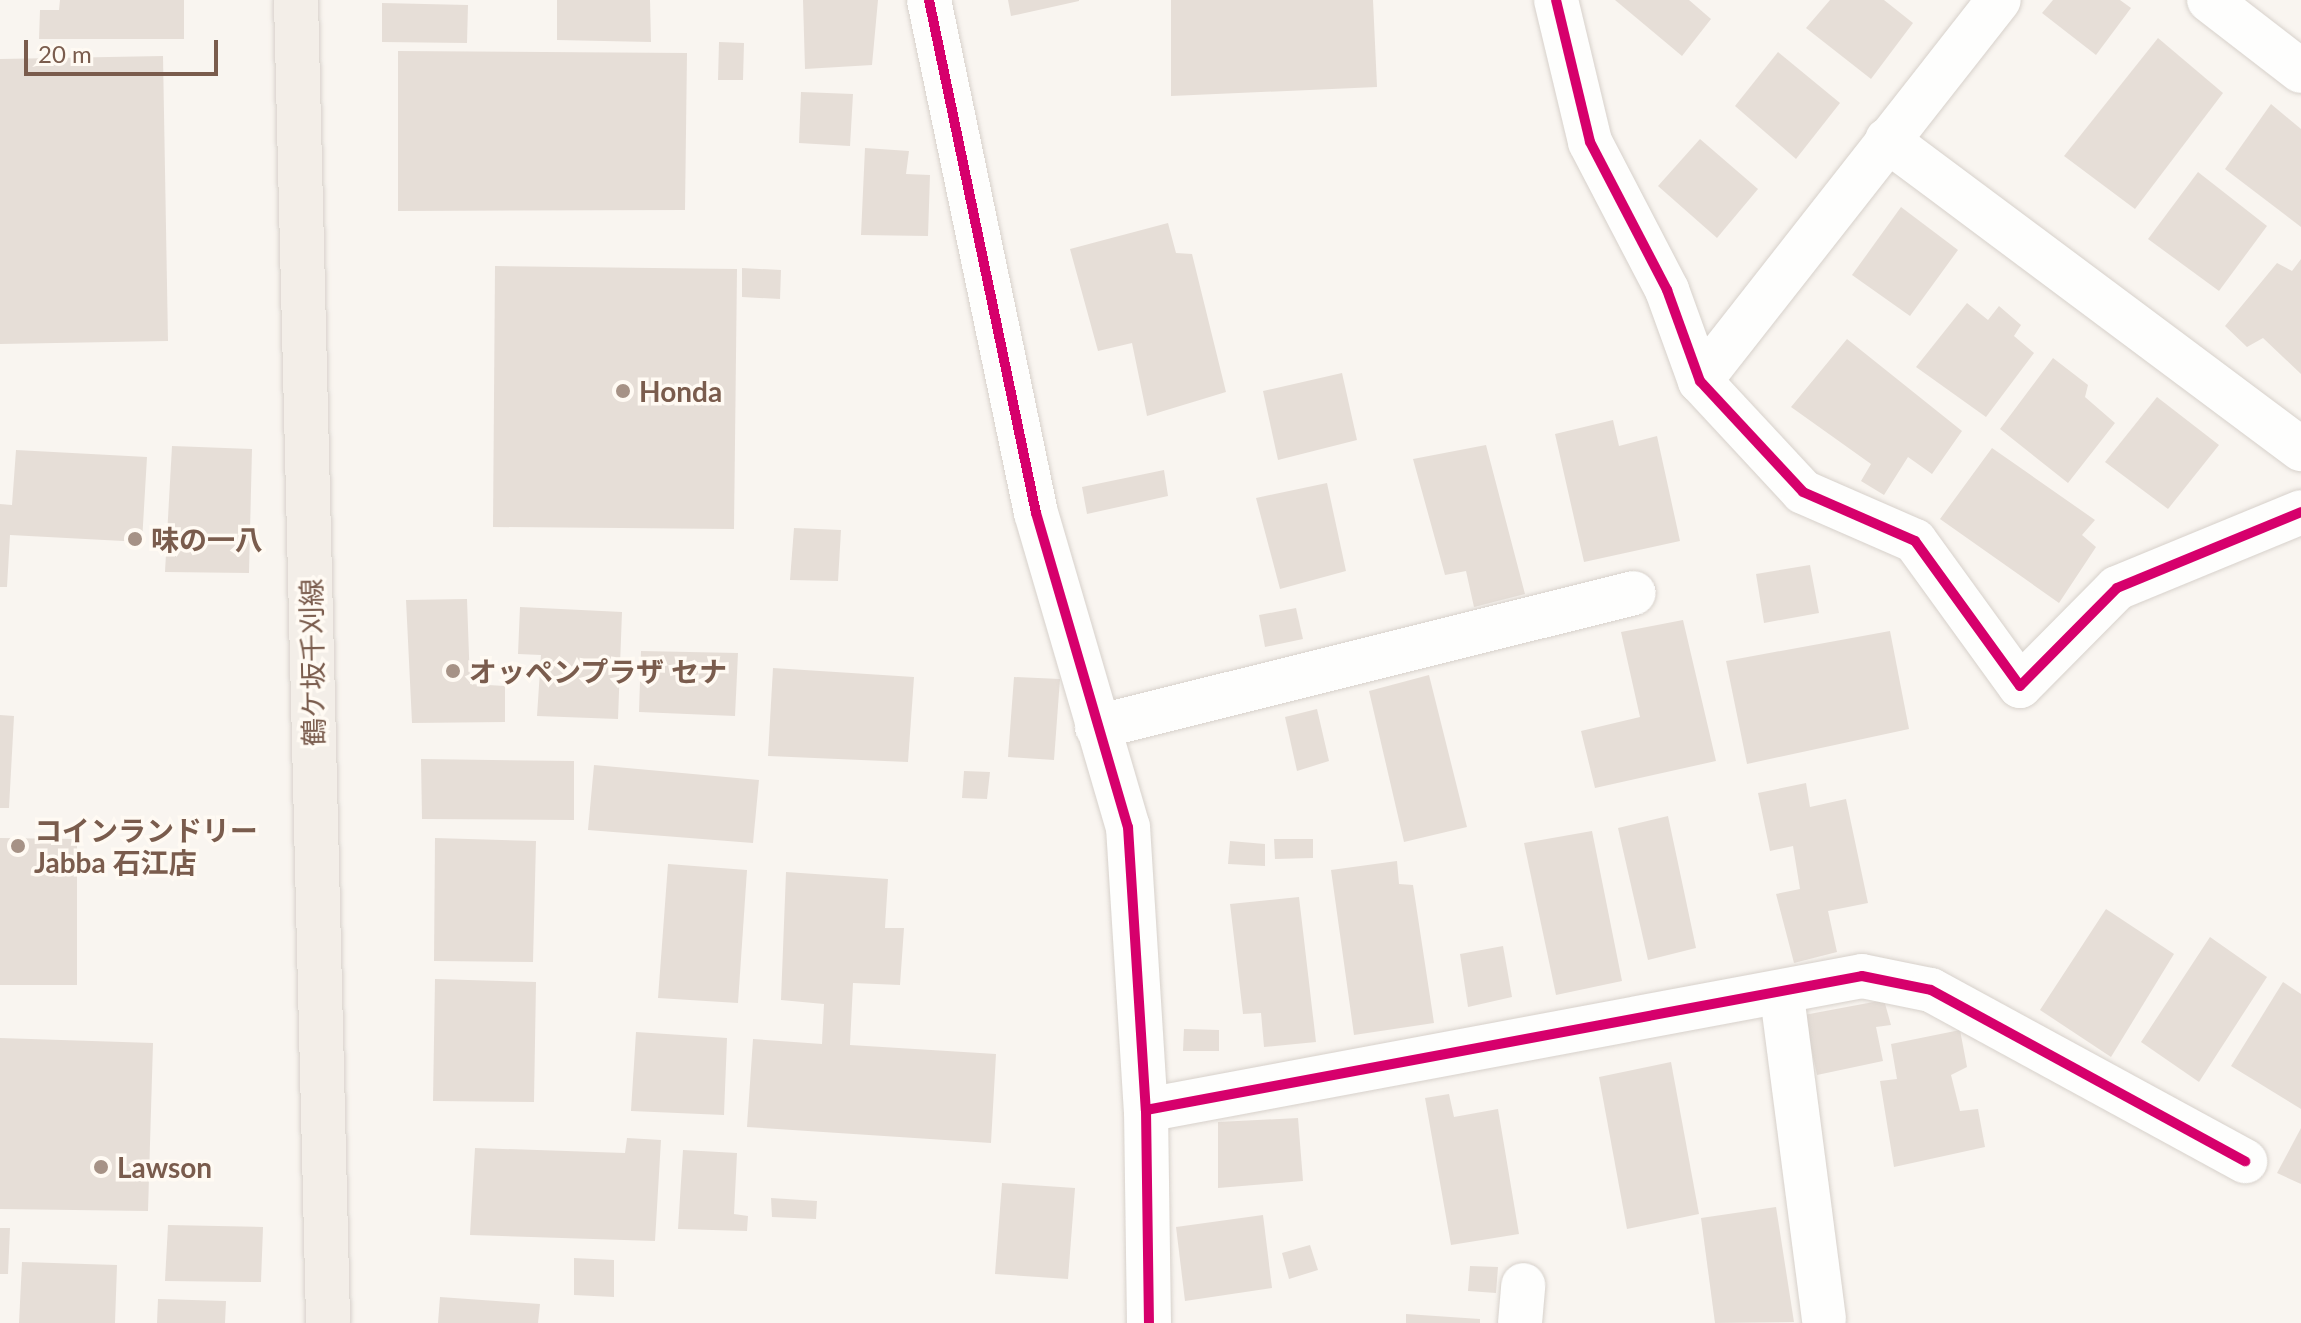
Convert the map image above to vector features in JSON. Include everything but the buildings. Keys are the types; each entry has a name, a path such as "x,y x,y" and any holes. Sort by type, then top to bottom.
{"main road":[{"name":"鶴ケ坂千刈線","path":"296,0 328,1323"}],"street":[{"path":"929,0 1036,513 1128,827 1146,1110 1149,1323"},
{"path":"1556,0 1590,142 1667,290 1700,381 1803,492 1915,541 2020,686 2117,588 2301,512"},
{"path":"1700,381 1999,0"},
{"path":"2209,0 2301,71"},
{"path":"1887,140 2301,449"},
{"path":"1097,727 1634,593"},
{"path":"1146,1110 1782,996 1862,976 1931,990 2245,1161"},
{"path":"1782,996 1824,1319"}],"cycle path":[{"path":"929,0 1036,513 1128,827 1146,1110 1149,1323"},
{"path":"1556,0 1590,142 1667,290 1700,381 1803,492 1915,541 2020,686 2117,588 2301,512"},
{"path":"1146,1110 1862,976 1931,990 2245,1161"}],"place":[{"name":"Honda","path":"623,391"},
{"name":"味の一八","path":"135,539"},
{"name":"オッペンプラザ セナ","path":"453,671"},
{"name":"コインランドリー Jabba 石江店","path":"18,846"},
{"name":"Lawson","path":"101,1167"}]}
